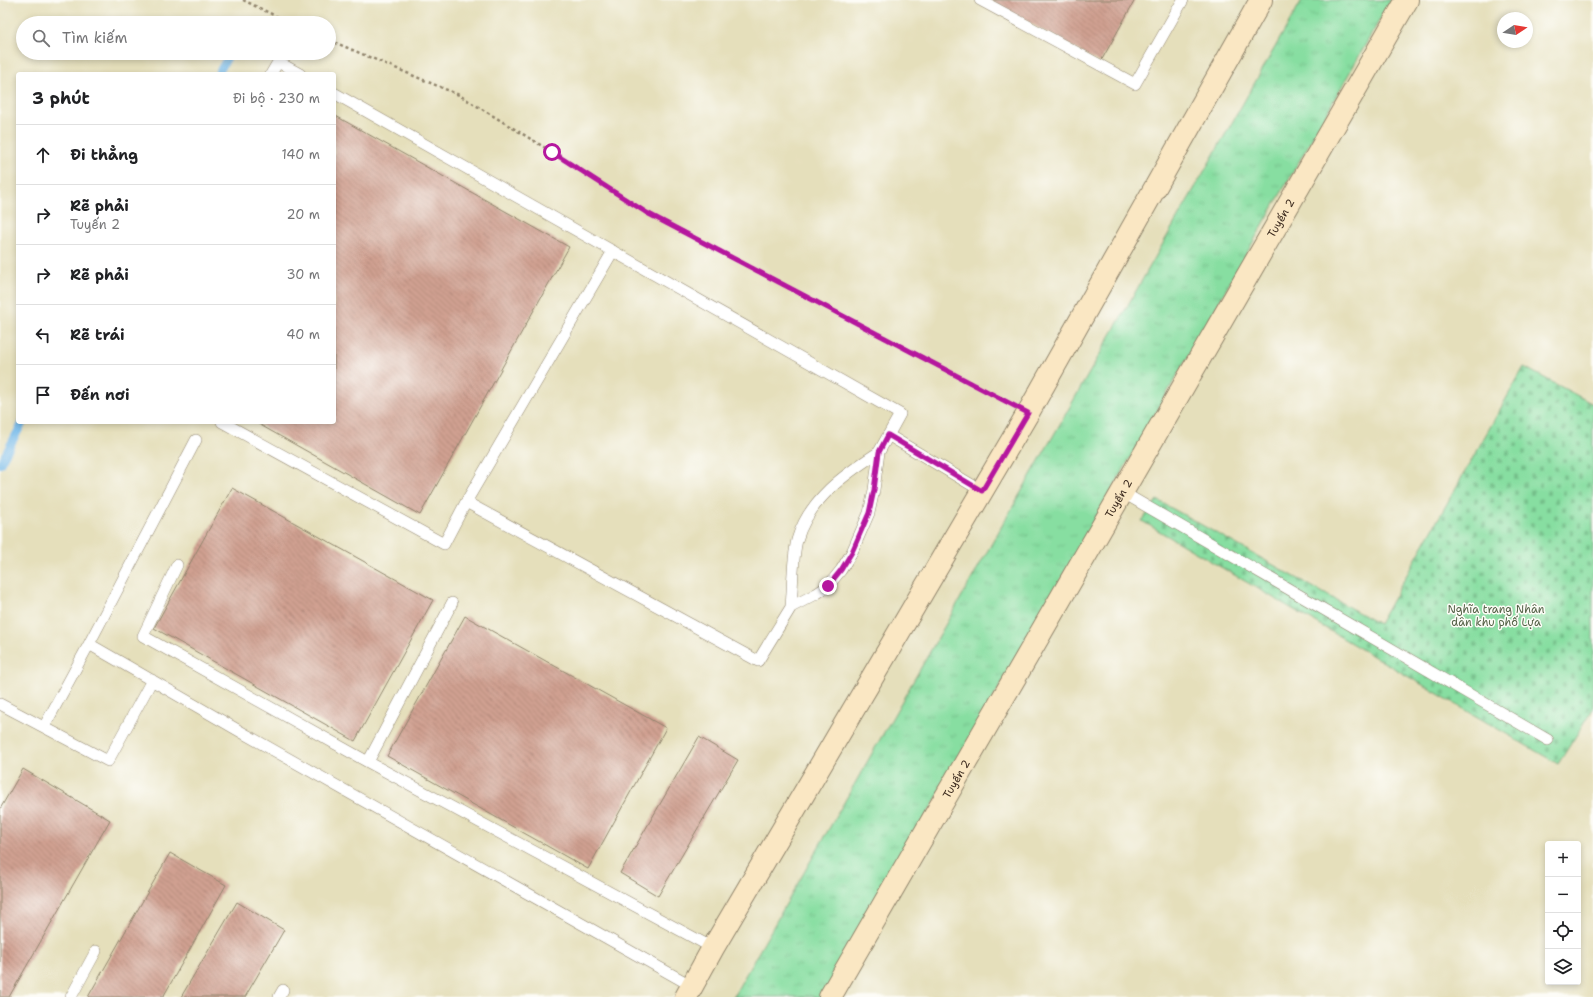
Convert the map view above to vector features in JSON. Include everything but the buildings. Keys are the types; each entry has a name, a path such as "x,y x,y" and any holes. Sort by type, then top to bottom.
{"main road":[{"path":"689,991 1028,413 1261,0"},
{"name":"Tuyến 2","path":"830,997 1406,0"}],"lane":[{"path":"980,0 1135,84 1183,0"},
{"path":"272,72 278,62 296,72"},
{"path":"336,94 900,414 879,452 874,490 869,513 852,552 841,570 828,586 791,607"},
{"path":"226,424 444,544 466,502 613,251"},
{"path":"888,435 982,491"},
{"path":"44,727 196,440"},
{"path":"466,502 758,661 791,607 798,540 808,516 835,483 854,468 879,452"},
{"path":"1122,492 1548,740"},
{"path":"177,565 143,636 368,762 713,948"},
{"path":"368,762 452,603"},
{"path":"89,644 486,870 689,991"},
{"path":"0,704 108,761 152,680"},
{"path":"71,997 96,951"}],"path":[{"path":"243,0 276,16"},
{"path":"336,43 459,95 647,213 1028,413"}],"green space":[{"path":"1302,0 1391,0 823,997 733,997"},
{"name":"Nghĩa trang Nhân dân khu phố Lựa","path":"1524,367 1593,404 1593,709 1558,764 1142,521 1157,500 1379,624"}],"waterway":[{"path":"219,72 226,60"},
{"path":"0,464 22,424"}],"route":[{"path":"552,152 647,213 1028,413 982,491 888,435 879,452 874,490 869,513 852,552 841,570 828,586"}]}
